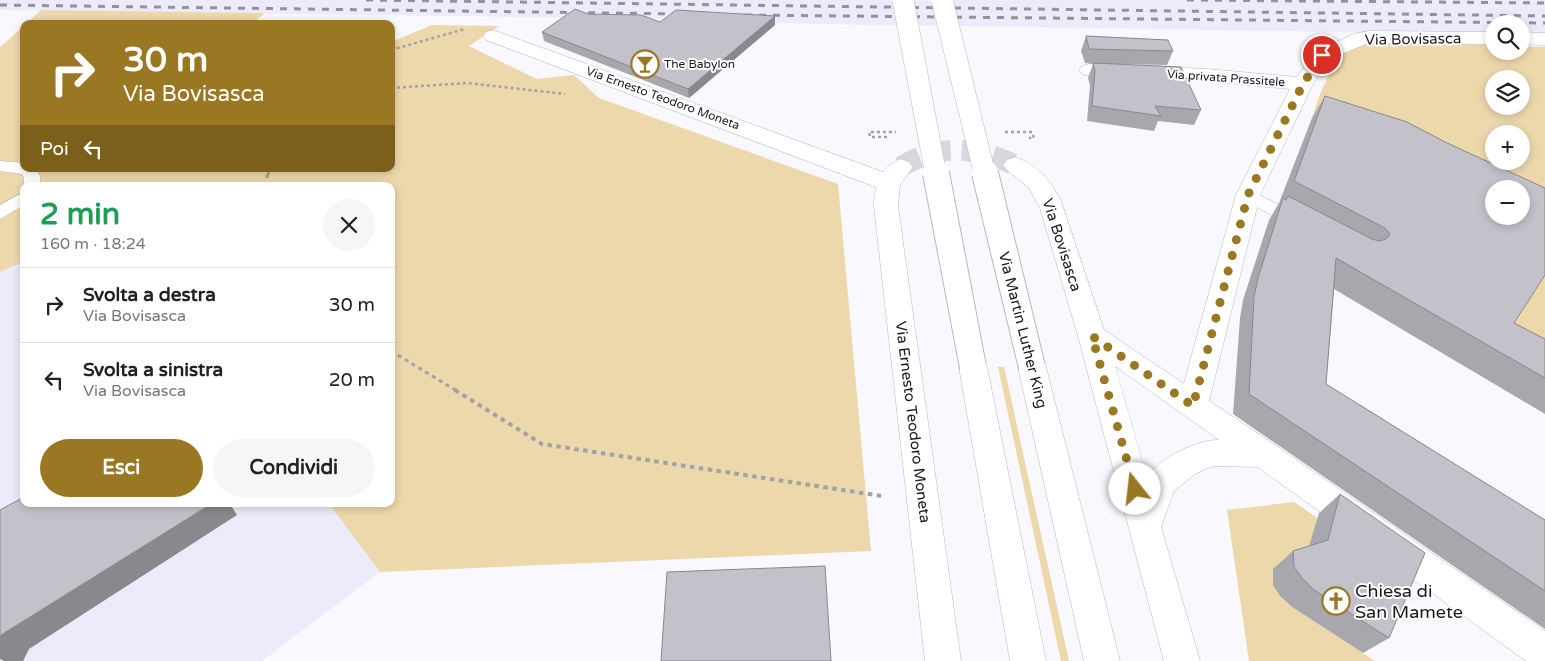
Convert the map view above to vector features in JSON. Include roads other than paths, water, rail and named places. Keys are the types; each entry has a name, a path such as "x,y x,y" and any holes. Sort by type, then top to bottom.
{"street":[{"path":"903,0 1028,661"},
{"name":"Via Martin Luther King","path":"942,0 1102,661"},
{"name":"Via Ernesto Teodoro Moneta","path":"494,36 895,175 886,196 886,206 943,661"},
{"name":"Via Bovisasca","path":"1193,406 1248,195 1303,84 1322,55 1361,38 1485,38"},
{"path":"1530,38 1545,38"},
{"name":"Via privata Prassitele","path":"1089,70 1207,75 1303,84"},
{"name":"Via Bovisasca","path":"1015,165 1036,180 1048,197 1092,336 1182,661"},
{"path":"1092,336 1264,454 1545,653"},
{"path":"1145,527 1160,482 1184,464 1212,453 1264,454"}],"lane":[{"path":"0,166 20,168"},
{"path":"1248,195 1309,228"},
{"path":"0,213 20,200"}],"tunnel":[{"path":"901,167 929,154 957,150 986,154 1015,165"}],"railway":[{"path":"366,0 1545,16"},
{"path":"1187,0 1545,3"},
{"path":"0,5 685,14"},
{"path":"745,15 1545,23"}],"place":[{"name":"The Babylon","path":"645,64"},
{"name":"Chiesa di San Mamete","path":"1336,601"}]}
